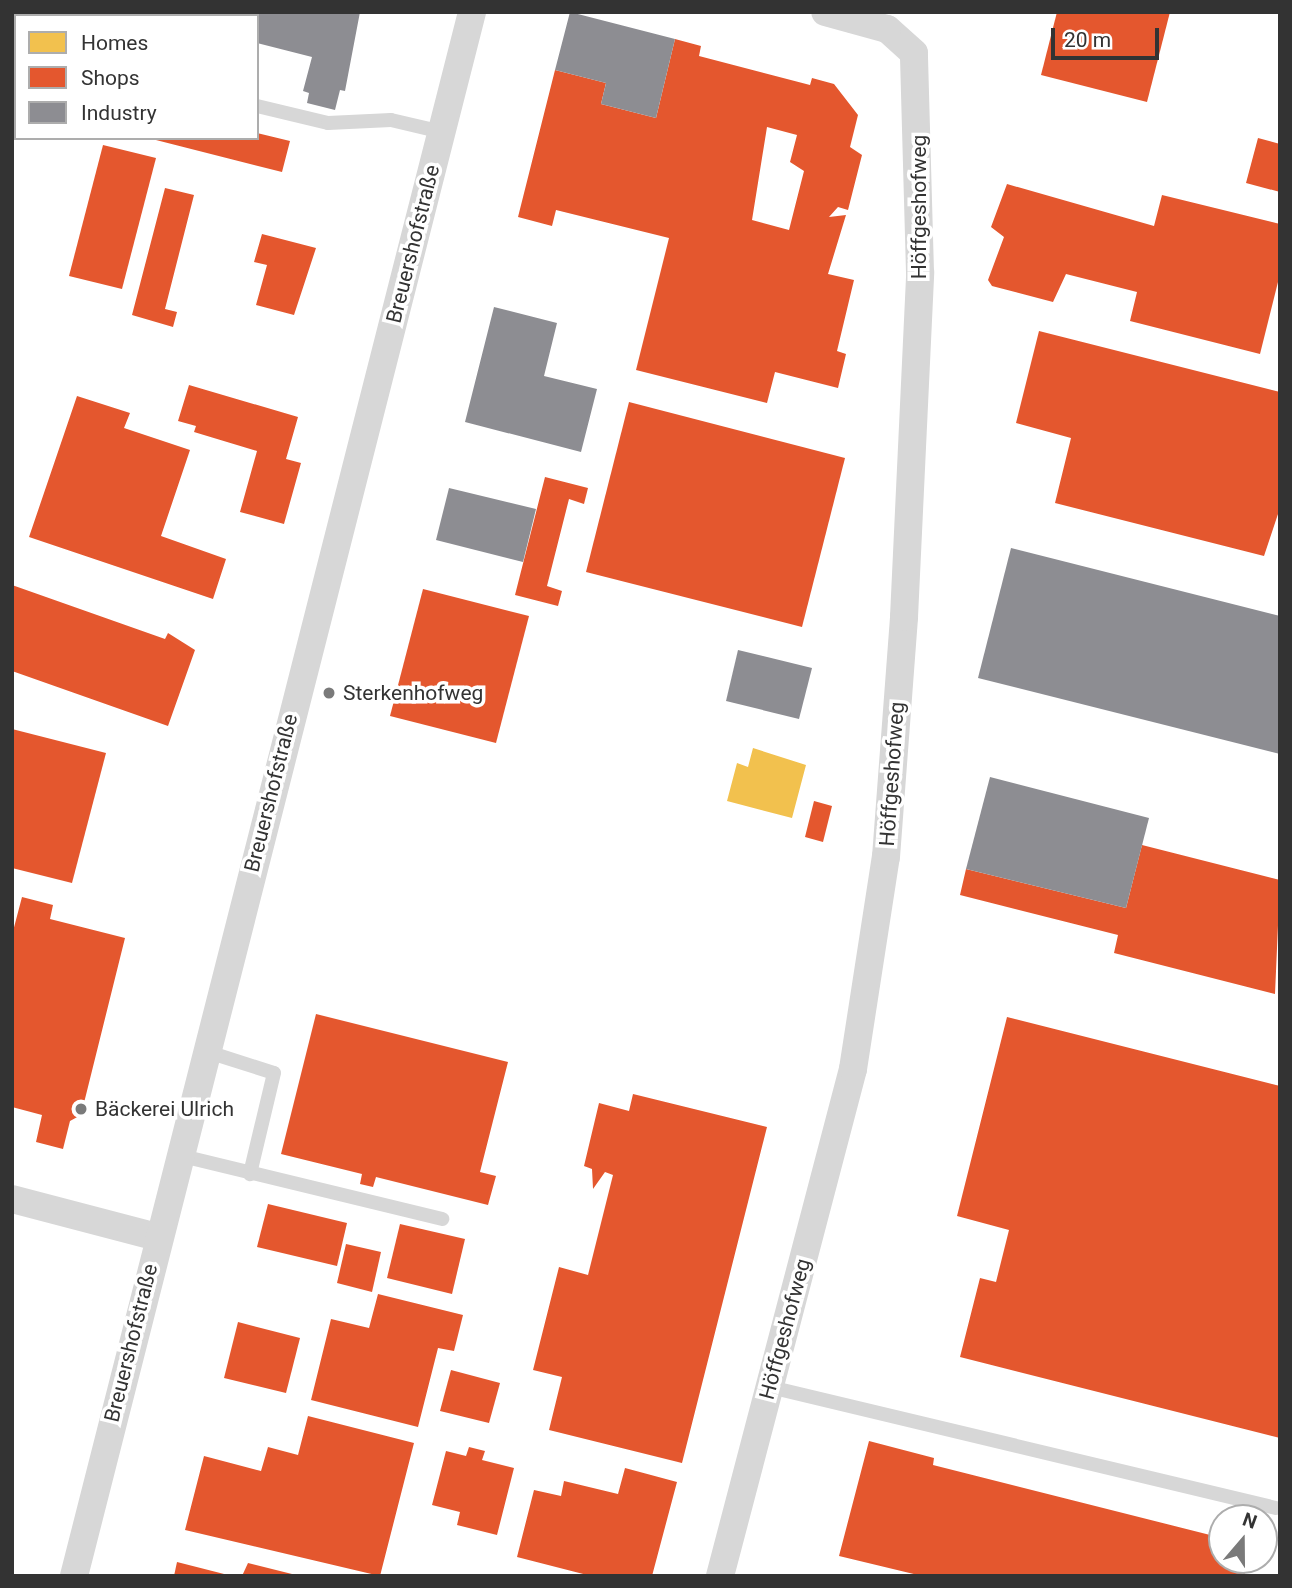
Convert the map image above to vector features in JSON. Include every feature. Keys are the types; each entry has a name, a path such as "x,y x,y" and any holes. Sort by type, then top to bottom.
{"street":[{"name":"Breuershofstraße","path":"74,1576 157,1237 472,12"},
{"name":"Höffgeshofweg","path":"720,1576 853,1069 886,857 920,272 914,53 887,29 825,12"},
{"path":"12,1199 157,1237"}],"lane":[{"path":"259,106 328,122 391,120 442,132"},
{"path":"205,1051 274,1073 250,1174"},
{"path":"178,1155 442,1219"},
{"path":"770,1387 1259,1504"}],"building: Homes":[{"path":"753,748 806,765 792,818 727,801 737,763 748,767"}],"building: Shops":[{"path":"12,12 36,12 14,14 14,21"},
{"path":"137,12 144,14 46,14"},
{"path":"1057,12 1170,12 1147,102 1041,75"},
{"path":"675,39 701,46 699,56 810,85 812,78 834,84 858,115 850,147 862,155 848,210 838,207 829,217 846,215 828,274 854,280 837,351 846,354 838,388 775,372 767,403 636,370 669,238 556,210 552,226 518,217 555,70 606,83 601,104 656,118","holes":["767,127 797,135 790,162 804,171 789,230 752,220"]},
{"path":"259,133 290,141 282,172 156,140 259,140"},
{"path":"1258,138 1280,144 1280,192 1246,183"},
{"path":"103,145 156,158 122,289 69,276"},
{"path":"1007,184 1154,226 1162,195 1280,224 1280,274 1260,354 1130,321 1137,292 1066,274 1053,302 992,286 988,280 1004,237 991,227"},
{"path":"165,188 194,195 165,309 177,312 173,327 132,315"},
{"path":"262,234 316,248 294,315 256,305 267,265 254,262"},
{"path":"1039,331 1280,392 1280,508 1264,556 1055,503 1071,438 1016,423"},
{"path":"189,385 298,417 286,459 301,463 284,524 240,512 257,451 194,432 196,426 178,421"},
{"path":"77,396 130,413 124,428 190,450 161,536 226,559 213,599 29,537"},
{"path":"629,402 845,458 802,627 586,572"},
{"path":"545,477 588,488 584,504 569,499 547,586 562,591 558,606 515,595"},
{"path":"12,585 165,639 168,633 195,650 168,726 12,671"},
{"path":"423,589 529,616 496,743 390,716"},
{"path":"12,729 106,753 72,883 12,868"},
{"path":"814,801 832,806 823,842 805,837"},
{"path":"1142,845 1280,880 1275,994 1114,953 1118,935 960,895 966,869 1126,908"},
{"path":"22,897 53,905 50,919 125,938 81,1115 70,1121 63,1149 36,1142 42,1115 12,1107 12,935"},
{"path":"316,1014 508,1062 480,1172 496,1176 488,1205 376,1177 373,1187 360,1184 362,1174 281,1154"},
{"path":"1007,1017 1280,1086 1280,1438 960,1357 980,1278 996,1282 1009,1230 957,1216"},
{"path":"633,1094 767,1127 682,1463 549,1430 562,1377 533,1370 559,1267 588,1275 613,1175 605,1172 593,1189 592,1169 584,1166 599,1103 629,1111"},
{"path":"268,1204 347,1223 337,1266 257,1247"},
{"path":"400,1224 465,1239 452,1294 387,1278"},
{"path":"346,1244 381,1252 372,1292 337,1283"},
{"path":"378,1294 463,1315 454,1351 438,1348 418,1427 311,1400 331,1319 369,1328"},
{"path":"238,1322 300,1338 286,1393 224,1378"},
{"path":"451,1370 500,1383 489,1423 440,1411"},
{"path":"308,1416 414,1443 380,1576 185,1530 204,1456 261,1471 268,1447 298,1455"},
{"path":"869,1441 934,1458 933,1465 1208,1534 1208,1574 1244,1574 922,1576 839,1556"},
{"path":"469,1447 485,1451 482,1460 514,1468 497,1535 457,1525 460,1512 432,1505 446,1451 466,1456"},
{"path":"625,1468 677,1482 652,1576 591,1576 517,1557 534,1490 561,1496 564,1481 618,1494"},
{"path":"177,1562 228,1575 228,1576 174,1576"},
{"path":"248,1563 296,1575 296,1576 242,1576"}],"building: Industry":[{"path":"360,12 345,91 340,90 335,110 307,103 309,93 303,91 312,57 259,44 259,14 141,13"},
{"path":"570,12 675,39 656,118 601,104 606,83 555,70"},
{"path":"494,307 557,323 544,376 597,389 581,452 465,422"},
{"path":"449,488 536,509 523,562 436,540"},
{"path":"1011,548 1280,616 1280,754 978,678"},
{"path":"738,650 812,668 799,719 726,701"},
{"path":"990,777 1149,818 1126,908 966,869"}],"place":[{"name":"Sterkenhofweg","path":"329,693"},
{"name":"Bäckerei Ulrich","path":"81,1109"}]}
